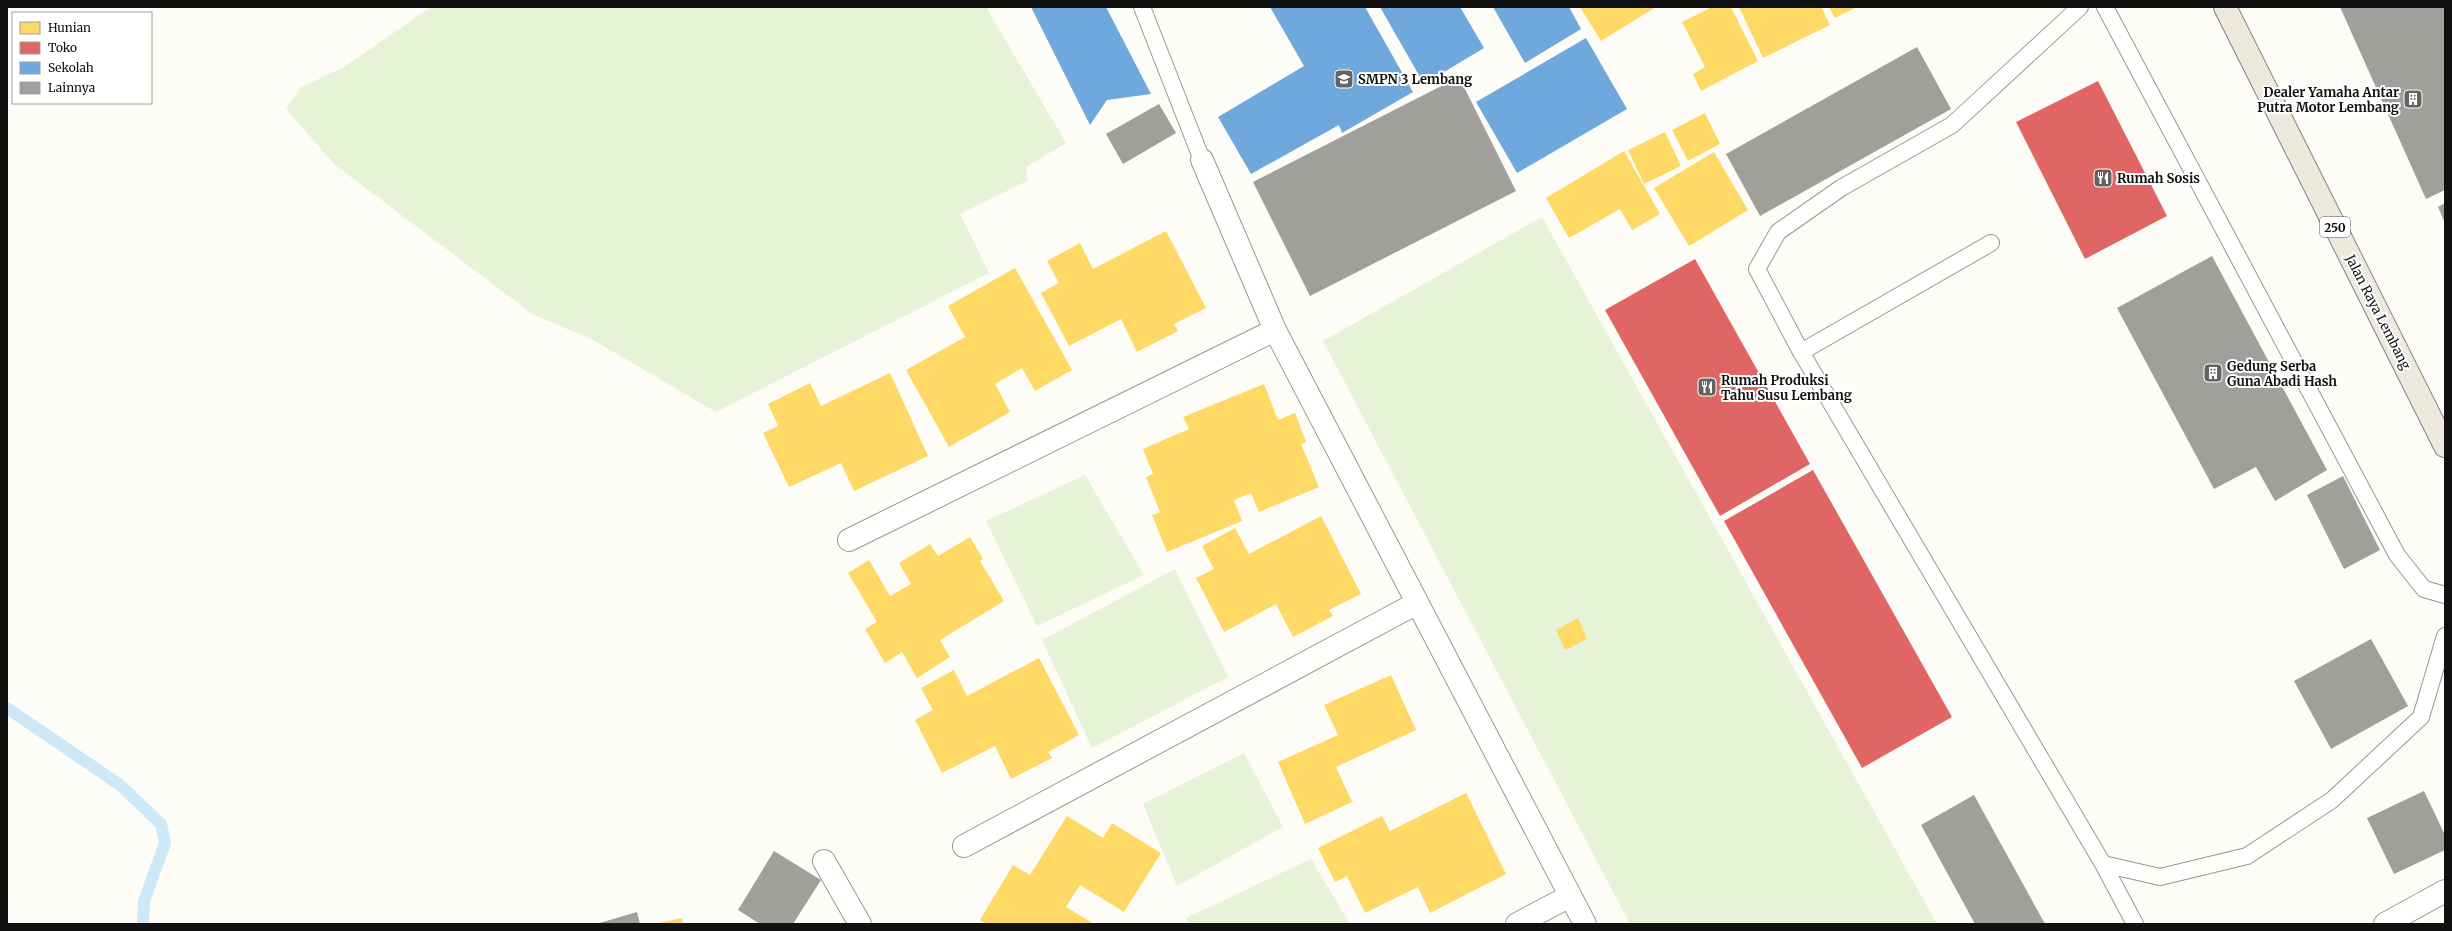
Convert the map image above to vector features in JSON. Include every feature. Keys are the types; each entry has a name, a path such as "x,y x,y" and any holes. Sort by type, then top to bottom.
{"main road":[{"name":"Jalan Raya Lembang","path":"2225,7 2445,446"}],"street":[{"path":"1202,160 1275,330 1585,924"},
{"path":"849,540 1275,330"},
{"path":"964,846 1417,603"},
{"path":"824,861 860,924"},
{"path":"2385,924 2445,891"},
{"path":"1517,924 1570,896"}],"lane":[{"path":"1142,7 1202,160"},
{"path":"2080,7 1952,125 1841,188 1778,232 1757,269 1801,352 2104,864 2135,924"},
{"path":"2105,7 2397,555 2424,589 2445,595"},
{"path":"1801,352 1991,243"},
{"path":"2104,864 2160,877 2247,856 2332,800 2421,717 2445,636"}],"green space":[{"path":"431,7 986,7 1066,143 1026,167 1027,181 960,214 989,273 716,412 593,340 534,315 335,165 286,109 300,88 344,67"},
{"path":"1542,217 1937,924 1630,924 1323,341"},
{"path":"1085,475 1144,575 1037,626 986,521"},
{"path":"1175,569 1228,677 1092,748 1042,640"},
{"path":"1244,753 1283,827 1177,886 1143,804"},
{"path":"1311,859 1350,924 1189,924 1186,918"}],"building: Hunian":[{"path":"1580,7 1656,7 1601,41"},
{"path":"1712,7 1731,7 1758,61 1701,91 1693,74 1705,67 1682,22"},
{"path":"1739,7 1821,7 1830,25 1763,58"},
{"path":"1829,7 1857,7 1835,18"},
{"path":"1705,113 1720,144 1688,161 1672,130"},
{"path":"1665,132 1681,166 1644,184 1628,150"},
{"path":"1624,151 1660,214 1632,230 1620,209 1569,238 1546,198"},
{"path":"1714,152 1748,210 1689,246 1654,188"},
{"path":"1166,231 1206,308 1174,324 1178,331 1137,352 1121,319 1069,346 1041,293 1059,283 1047,261 1080,243 1093,269"},
{"path":"1015,268 1072,370 1035,391 1022,368 995,384 1010,412 949,447 906,370 965,337 948,306"},
{"path":"890,373 928,456 854,491 841,463 789,487 763,433 778,426 768,404 810,383 821,406"},
{"path":"1264,384 1278,420 1295,413 1306,442 1301,444 1319,487 1259,512 1251,493 1234,500 1242,521 1167,552 1152,515 1160,512 1146,477 1153,474 1143,449 1189,429 1183,417"},
{"path":"1321,516 1361,594 1329,610 1333,616 1293,637 1276,604 1224,632 1196,578 1214,569 1202,546 1235,528 1249,554"},
{"path":"970,537 983,559 980,561 1004,601 940,640 950,657 917,678 902,652 885,663 865,629 877,622 848,573 869,560 890,596 911,584 899,563 930,544 938,556"},
{"path":"1578,618 1587,639 1565,650 1556,630"},
{"path":"1039,658 1079,735 1048,752 1052,758 1011,779 995,746 942,773 915,720 933,710 921,688 954,670 967,696"},
{"path":"1391,675 1416,730 1336,767 1352,802 1305,824 1278,762 1338,735 1324,705"},
{"path":"1466,793 1506,874 1430,913 1418,887 1365,913 1347,876 1335,882 1318,848 1382,816 1390,831"},
{"path":"1067,816 1103,838 1112,823 1161,853 1124,912 1080,885 1066,907 1091,922 1090,924 986,924 980,920 1013,865 1030,875"},
{"path":"682,918 683,924 658,924 658,923"}],"building: Toko":[{"path":"2098,81 2167,216 2085,259 2016,122"},
{"path":"1695,259 1810,464 1720,516 1605,310"},
{"path":"1813,470 1952,717 1862,768 1724,521"}],"building: Sekolah":[{"path":"1031,7 1106,7 1151,94 1107,100 1090,125"},
{"name":"SMPN 3 Lembang","path":"1270,7 1365,7 1413,92 1342,133 1339,125 1251,174 1218,117 1304,66"},
{"name":"SMPN 3 Lembang","path":"1380,7 1460,7 1484,48 1424,84"},
{"path":"1493,7 1569,7 1581,29 1525,63"},
{"name":"SMPN 3 Lembang","path":"1586,38 1627,109 1517,173 1476,102"}],"building: Lainnya":[{"name":"Dealer Yamaha Antar Putra Motor Lembang","path":"2340,7 2445,7 2445,190 2426,199"},
{"path":"1917,47 1951,109 1760,216 1726,154"},
{"path":"1459,77 1516,191 1310,296 1253,182"},
{"path":"1159,104 1176,133 1123,164 1106,134"},
{"path":"2445,203 2445,223 2438,207"},
{"name":"Gedung Serba Guna Abadi Hash","path":"2212,256 2327,470 2275,501 2256,467 2214,489 2117,308"},
{"path":"2343,476 2380,550 2344,569 2307,495"},
{"path":"2371,639 2408,706 2331,749 2294,681"},
{"path":"2424,791 2445,835 2445,850 2394,874 2367,818"},
{"path":"1974,795 2045,924 1975,924 1921,825"},
{"path":"774,851 821,880 793,924 760,924 738,910"},
{"path":"637,912 640,924 596,924"}],"waterway":[{"path":"7,708 120,785 161,824 165,843 144,901 143,924"}],"place":[{"name":"SMPN 3 Lembang","path":"1344,79"},
{"name":"Dealer Yamaha Antar Putra Motor Lembang","path":"2413,99"},
{"name":"Rumah Sosis","path":"2103,178"},
{"name":"Gedung Serba Guna Abadi Hash","path":"2213,373"},
{"name":"Rumah Produksi Tahu Susu Lembang","path":"1707,387"}]}
